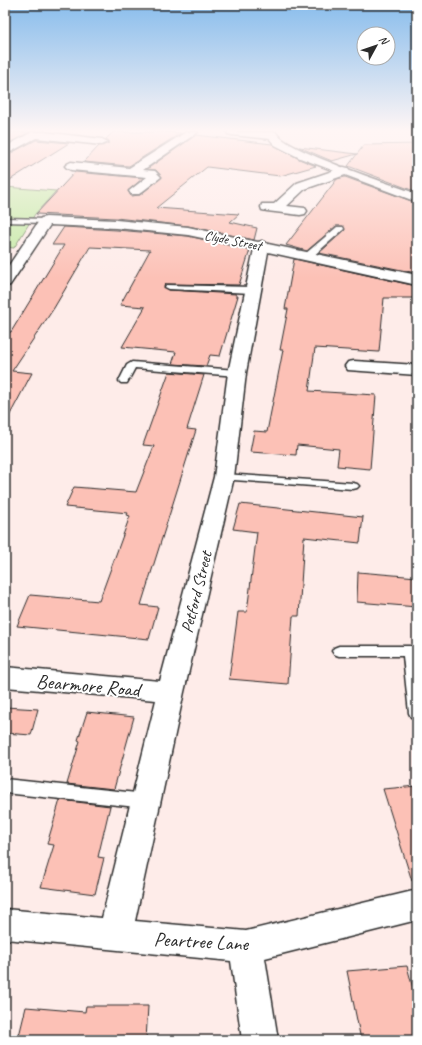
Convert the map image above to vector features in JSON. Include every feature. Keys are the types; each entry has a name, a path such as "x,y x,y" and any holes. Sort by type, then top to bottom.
{"street":[{"path":"135,191 150,181"},
{"path":"300,211 272,208 301,186 316,181"},
{"path":"370,181 417,198"},
{"path":"5,282 46,221"},
{"name":"Clyde Street","path":"46,221 116,224 188,231 262,245 417,280"},
{"name":"Petford Street","path":"115,935 171,692 224,477 237,373 262,245"},
{"path":"354,366 417,370"},
{"name":"Bearmore Road","path":"5,677 171,692"},
{"name":"Peartree Lane","path":"5,924 246,947 417,905"},
{"path":"246,947 260,1040"}],"lane":[{"path":"5,220 46,221"},
{"path":"308,256 340,229"},
{"path":"169,287 252,290"},
{"path":"124,381 132,365 237,373"},
{"path":"224,477 353,486"},
{"path":"339,651 413,651 416,712"},
{"path":"5,786 146,802"}],"green space":[{"path":"5,187 56,191 35,214 14,248 5,247"}],"building":[{"path":"67,181 140,181 128,191 131,196 140,195 157,181 190,181 156,208 239,214 230,222 257,228 254,240 188,226 116,218 36,214"},
{"path":"336,181 355,181 417,203 416,273 319,253 345,230 343,226 336,226 307,251 286,245"},
{"path":"387,181 417,181 417,192"},
{"path":"64,227 188,236 250,250 239,285 166,284 164,286 169,290 236,294 236,296 238,296 220,356 210,355 206,366 172,364 176,352 122,347 145,307 120,305 150,250 90,247 54,308 12,371 32,373 5,424 5,332 11,332 64,245 52,245"},
{"path":"294,259 416,286 416,298 384,298 379,352 315,348 309,391 376,395 370,469 337,466 339,449 297,445 296,455 250,452 254,431 267,432 283,350 280,350 288,309 285,309"},
{"path":"169,372 204,375 187,429 196,430 141,605 158,607 149,639 17,626 30,595 99,601 130,516 127,515 128,513 65,507 74,487 136,492 154,446 143,445"},
{"path":"240,504 363,517 360,543 304,537 299,616 293,616 288,684 229,679 238,612 247,612 257,532 233,529"},
{"path":"358,572 417,577 417,607 357,602"},
{"path":"5,707 38,709 31,735 5,733"},
{"path":"87,712 134,717 114,789 67,784"},
{"path":"417,786 417,880 412,881 383,789"},
{"path":"60,800 110,806 98,857 104,858 95,894 41,887 54,845 47,844"},
{"path":"407,966 417,1004 417,1040 361,1040 347,971"},
{"path":"86,1006 148,1006 146,1040 18,1040 26,1007 85,1012"}]}
